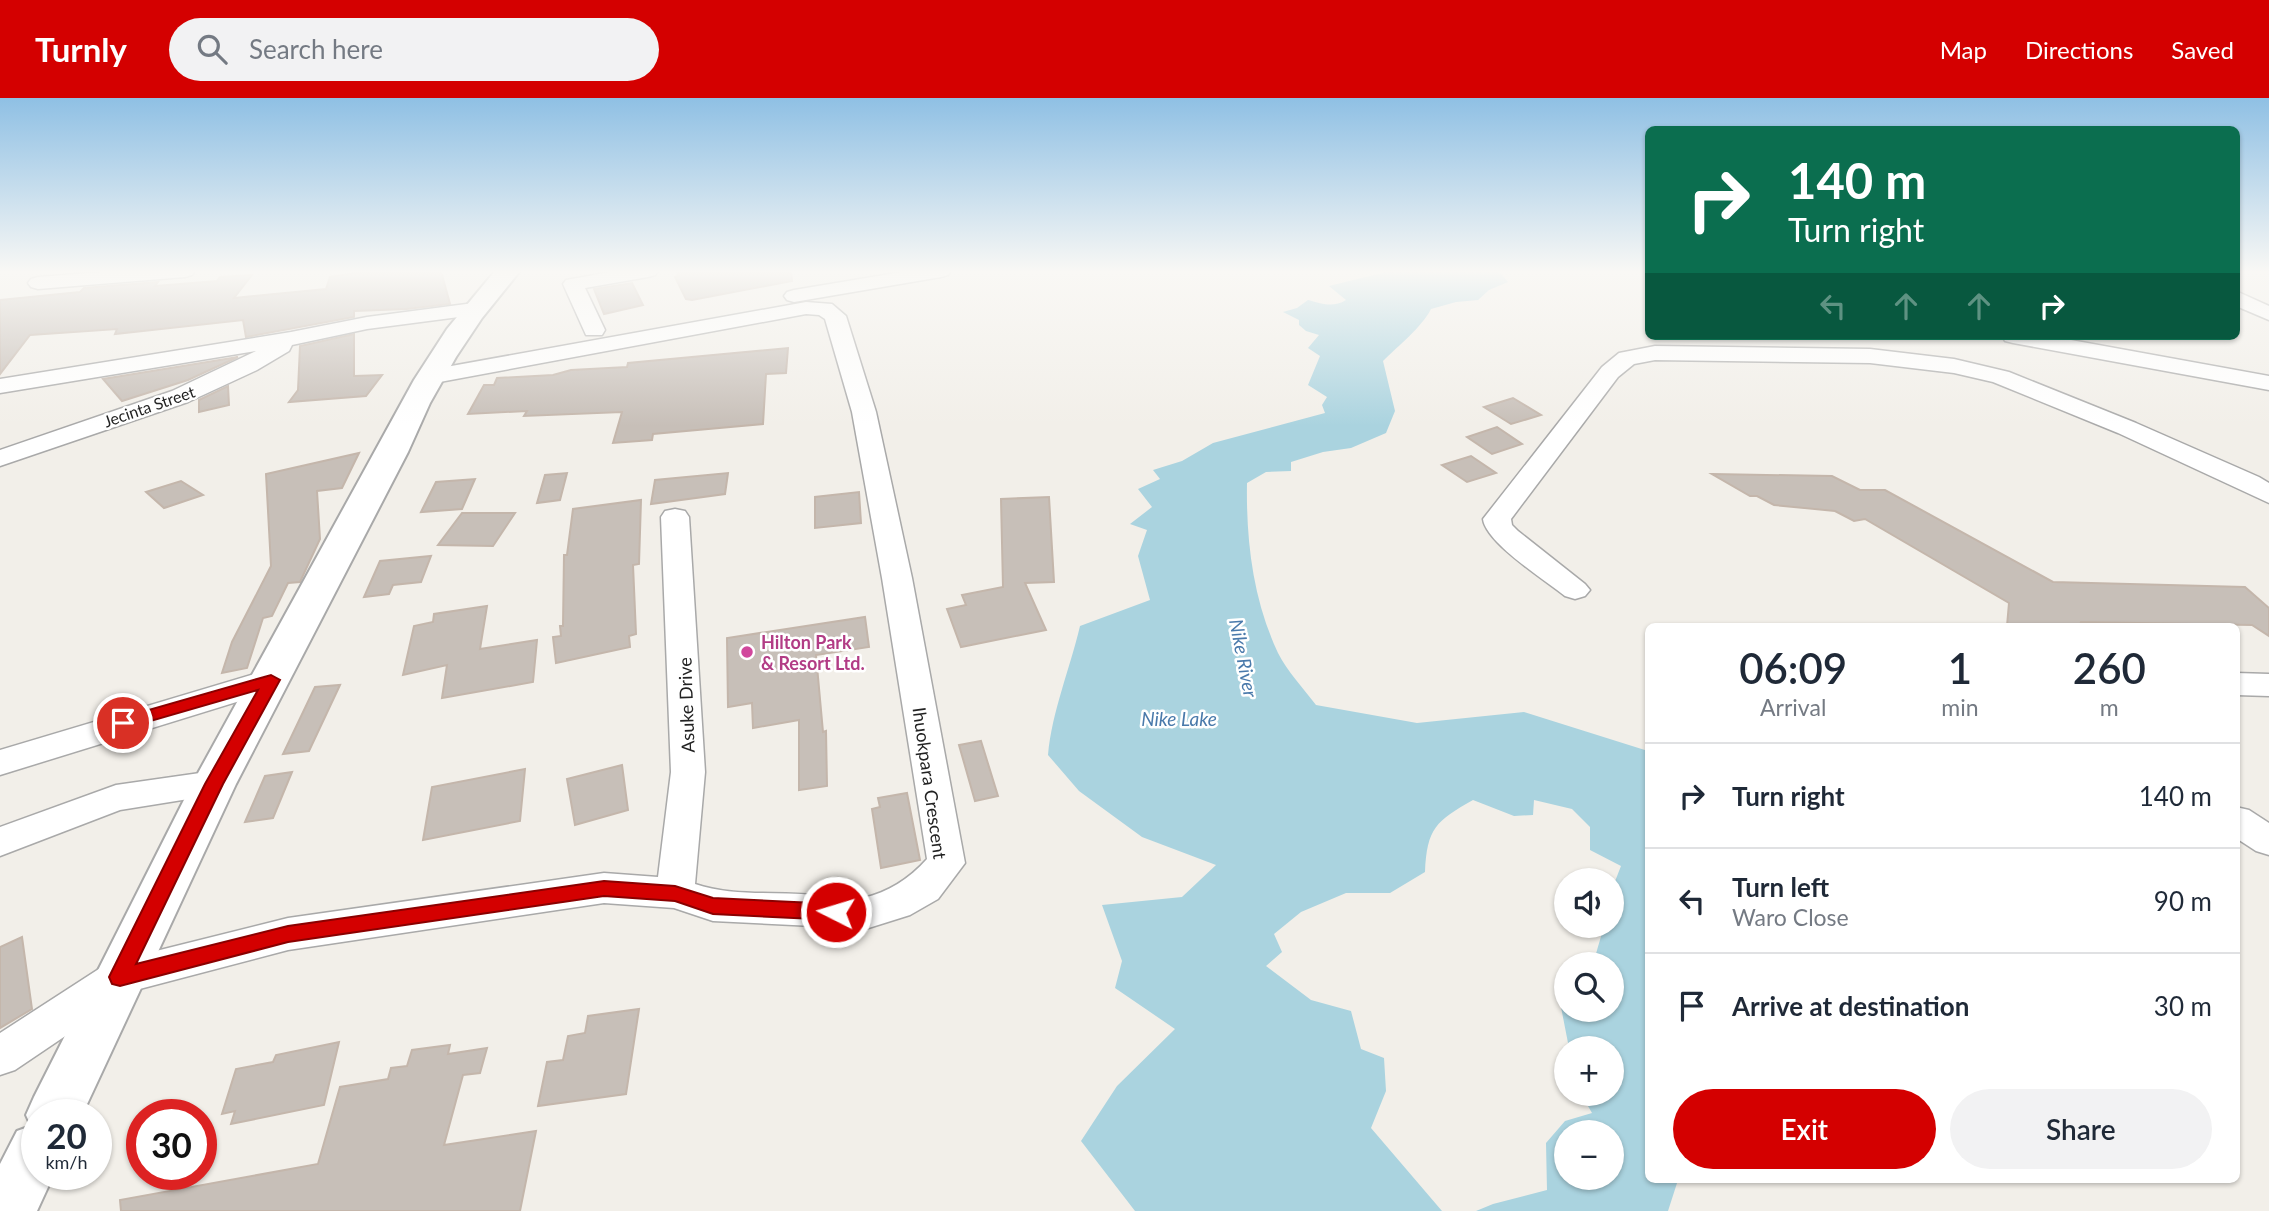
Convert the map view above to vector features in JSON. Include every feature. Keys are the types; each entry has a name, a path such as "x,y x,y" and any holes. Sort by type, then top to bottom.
{"street":[{"path":"0,386 291,339 367,323"},
{"path":"62,1099 214,784 435,367 465,323"},
{"path":"591,323 594,330"},
{"path":"435,367 636,323"},
{"name":"Ihuokpara Crescent","path":"435,367 712,323"},
{"name":"Ihuokpara Crescent","path":"0,1056 120,977 288,934 604,888 675,893 713,906 813,910 859,915 896,905 924,888 946,863 897,578 864,412 837,323"},
{"name":"Jecinta Street","path":"0,458 195,390 245,369 291,339"},
{"path":"2035,340 2269,383"},
{"path":"1576,590 1508,537 1498,527 1497,519 1611,372 1627,358 1655,353 1870,356 1954,366 2001,377 2127,428 2250,483 2269,495"},
{"name":"Asuke Drive","path":"675,517 688,772 675,893"},
{"path":"0,763 271,680"},
{"path":"2240,684 2269,685"},
{"path":"0,842 116,797 214,784"},
{"path":"2240,823 2269,841"},
{"path":"7,1211 21,1183"}],"water":[{"name":"Nike Lake","path":"1299,323 1421,323 1383,361 1395,411 1386,433 1351,448 1323,452 1291,462 1291,471 1266,472 1247,483 1250,548 1262,612 1278,653 1316,705 1417,723 1524,712 1645,750 1645,1183 1677,1183 1668,1211 1476,1211 1547,1190 1546,1143 1554,1134 1554,1190 1624,1190 1624,1120 1568,1120 1592,1113 1588,1106 1624,1106 1624,1036 1567,1036 1564,1022 1624,1022 1624,952 1596,952 1601,938 1624,938 1624,868 1590,850 1590,827 1572,809 1534,800 1533,815 1514,816 1473,800 1460,807 1442,820 1431,835 1425,872 1390,893 1346,893 1301,912 1274,934 1282,952 1266,966 1311,1000 1351,1011 1361,1049 1384,1058 1386,1091 1371,1128 1442,1211 1135,1211 1081,1141 1117,1086 1175,1029 1115,988 1122,961 1102,905 1182,897 1216,865 1142,837 1079,791 1048,755 1057,706 1080,626 1150,600 1138,556 1147,530 1130,524 1152,507 1138,489 1160,479 1153,470 1182,461 1213,443 1325,413 1322,405 1327,397 1308,385 1320,356 1308,348 1319,335 1306,331"}],"building":[{"path":"0,323 216,323 115,334 117,329 30,335 0,374"},
{"path":"244,323 322,323 246,337"},
{"path":"354,334 354,376 382,375 366,396 289,402 298,390 300,346"},
{"path":"788,348 786,373 766,374 763,424 653,434 652,440 613,443 622,412 524,416 527,411 468,414 484,385 494,385 497,378 553,375 571,370 627,367 628,363"},
{"path":"238,357 188,380 122,401 103,379"},
{"path":"228,386 229,405 199,412 199,400"},
{"path":"1513,398 1541,415 1511,424 1484,407"},
{"path":"1497,427 1522,444 1492,454 1467,437"},
{"path":"359,453 342,488 317,491 320,539 300,582 288,583 272,616 263,618 247,668 222,673 232,642 271,566 266,474"},
{"path":"1471,456 1496,473 1467,482 1442,465"},
{"path":"567,473 560,500 537,503 545,475"},
{"path":"728,473 725,494 651,504 655,480"},
{"path":"1712,474 1832,476 1860,490 1885,490 2053,582 2245,587 2269,608 2269,636 2252,625 2240,623 2007,623 2009,603 1865,519 1854,521 1835,511 1774,505 1757,496 1750,496"},
{"path":"475,479 462,509 421,512 436,482"},
{"path":"181,481 203,495 164,508 146,492"},
{"path":"859,492 861,523 815,528 815,497"},
{"path":"1049,497 1054,582 1025,583 1046,630 961,647 947,609 966,605 962,595 1003,587 1001,499"},
{"path":"641,500 639,564 633,565 636,634 629,636 630,647 556,663 553,637 561,636 560,626 563,626 564,555 567,555 573,509"},
{"path":"462,513 515,513 493,546 438,545"},
{"path":"431,556 421,582 393,585 389,594 364,597 380,561"},
{"path":"487,606 480,649 537,640 533,682 442,698 447,665 403,675 414,626 433,622 434,614"},
{"path":"865,617 869,647 816,655 823,732 826,731 827,786 799,790 799,720 753,728 752,703 728,707 727,638"},
{"path":"340,685 309,751 283,754 315,687"},
{"path":"981,741 998,796 975,801 959,745"},
{"path":"622,765 628,810 575,825 567,779"},
{"path":"525,769 520,821 423,840 432,787"},
{"path":"292,772 273,818 245,822 265,776"},
{"path":"907,793 920,860 881,868 872,809 880,807 878,798"},
{"path":"22,937 32,1009 0,1028 0,947"},
{"path":"639,1009 626,1094 538,1106 547,1062 563,1060 568,1036 585,1033 588,1016"},
{"path":"339,1042 324,1105 231,1124 235,1111 222,1114 236,1069 273,1062 276,1055"},
{"path":"450,1045 448,1054 487,1048 480,1073 463,1075 444,1145 536,1131 520,1211 121,1211 120,1200 175,1190 217,1190 217,1182 318,1164 340,1087 388,1079 391,1068 407,1066 412,1050"}],"place":[{"name":"Hilton Park & Resort Ltd.","path":"747,652"}],"route":[{"path":"123,723 271,680 214,784 120,977 288,934 604,888 675,893 713,906 836,912"}],"water label":[{"name":"Nike River","path":"1244,658"}]}
